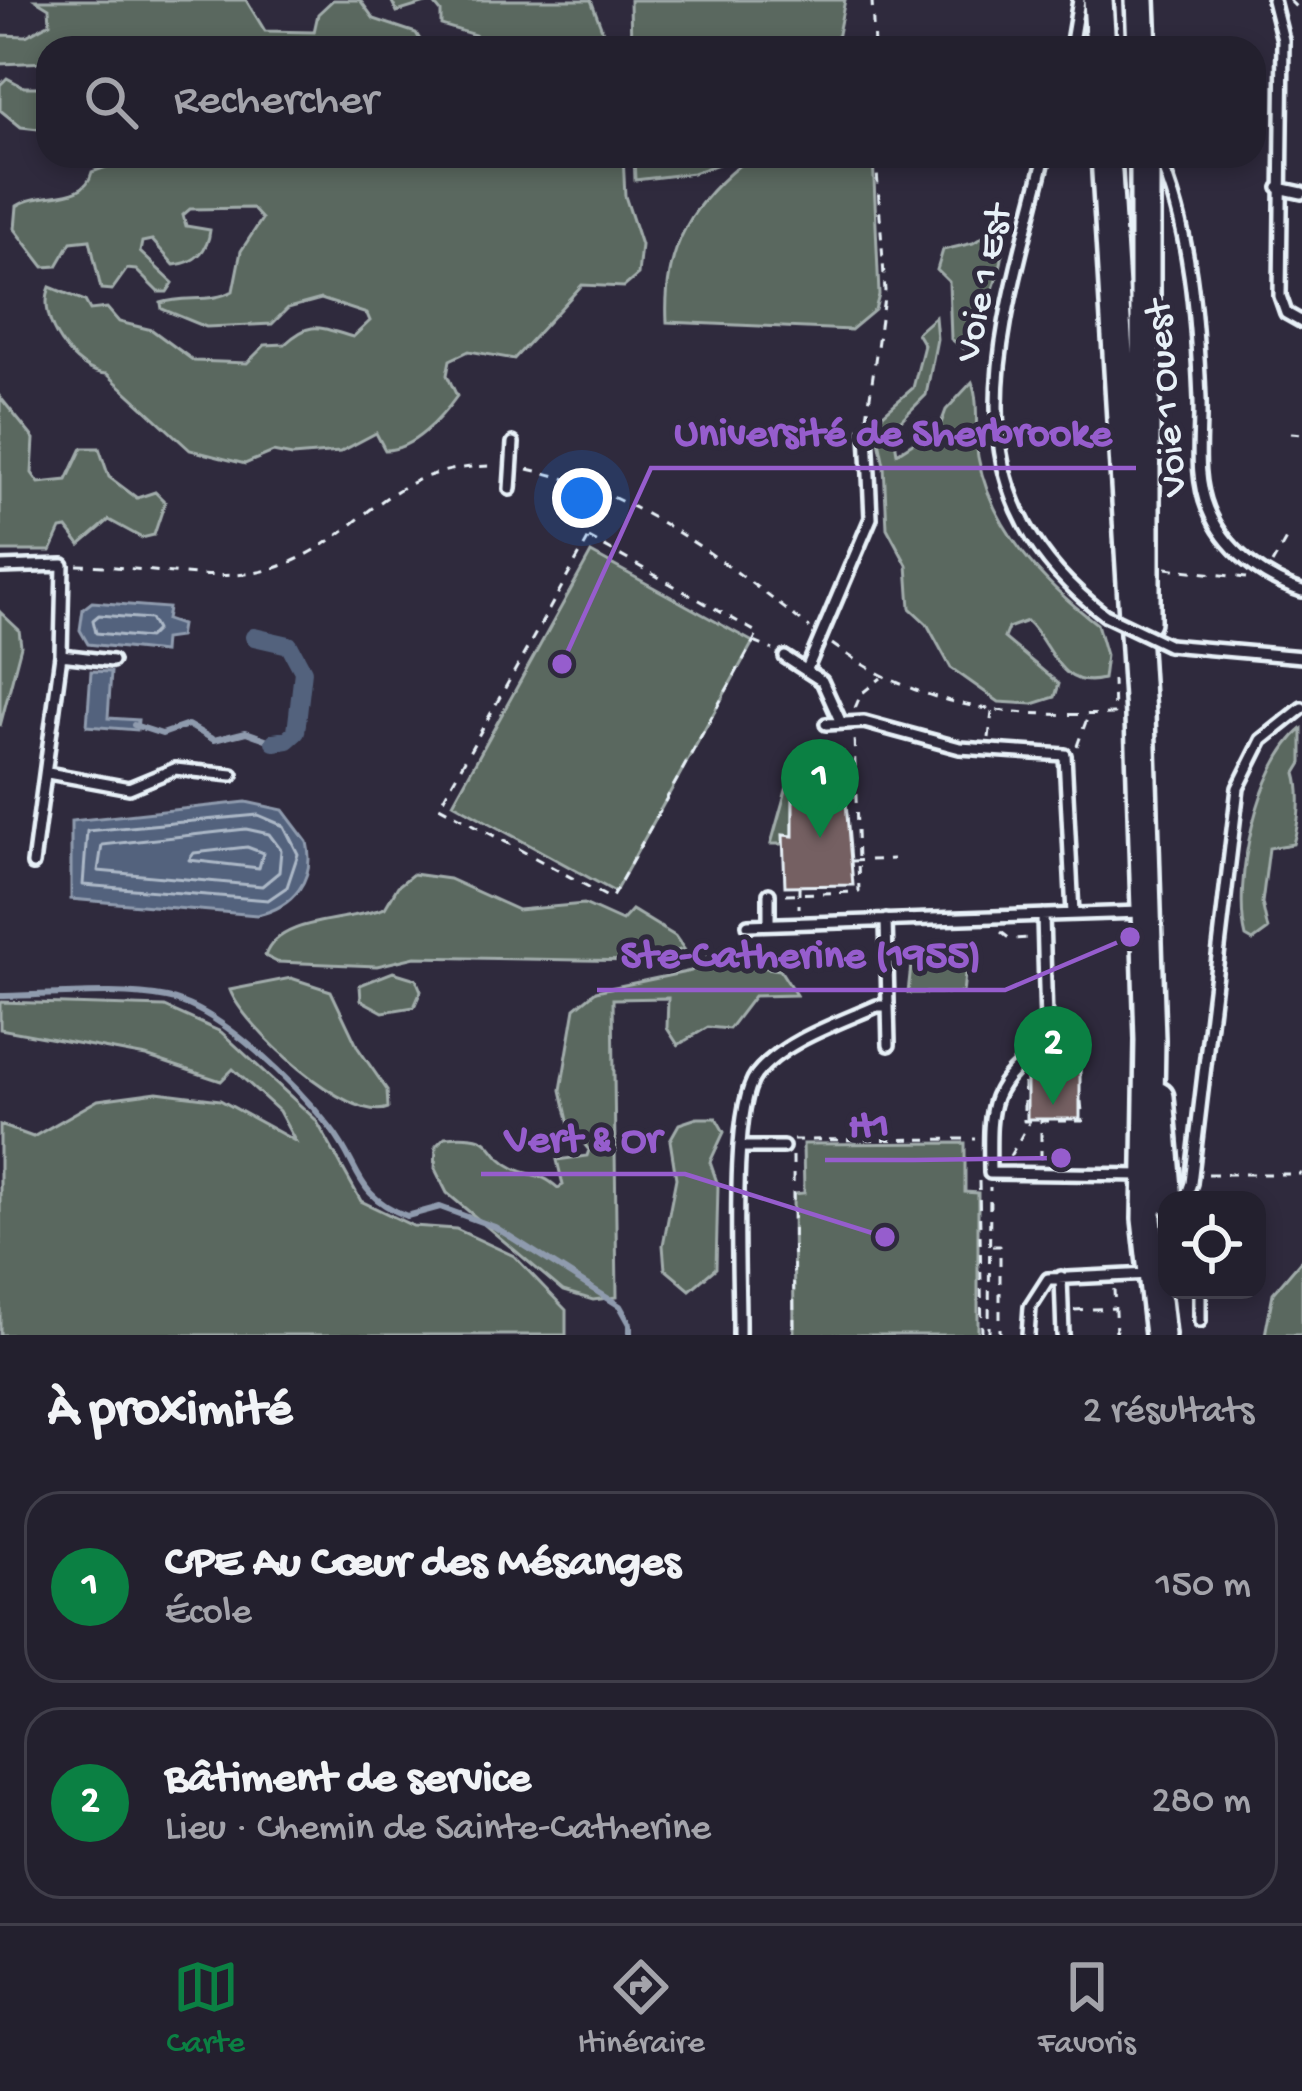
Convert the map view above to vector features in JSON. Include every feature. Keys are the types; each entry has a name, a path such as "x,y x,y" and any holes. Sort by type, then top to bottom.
{"main road":[{"path":"1098,0 1100,36"},
{"path":"1140,0 1142,36"},
{"path":"1106,168 1127,715 1146,912 1150,1040 1145,1175 1158,1242"},
{"path":"1127,715 1147,584 1145,168"},
{"path":"1150,1040 1166,1143 1168,1191"},
{"path":"1160,1299 1160,1335"}],"lane":[{"path":"1073,36 1079,0"},
{"path":"1273,0 1283,40 1280,303 1288,316 1302,322"},
{"name":"Voie 1 Est","path":"1042,168 995,376 997,443 1006,484 1030,537 1055,571 1105,615 1168,645 1302,657"},
{"name":"Voie 1 Ouest","path":"1162,168 1175,208 1194,317 1205,500 1234,550 1274,580 1302,591"},
{"path":"1279,188 1302,193"},
{"path":"807,669 871,518 867,431"},
{"path":"510,489 513,442"},
{"path":"0,567 63,565 61,655 33,864"},
{"path":"61,655 112,661"},
{"path":"785,657 827,687 841,723"},
{"path":"1188,1191 1238,788 1262,740 1302,708"},
{"path":"826,724 868,722 960,748 1065,755 1072,914"},
{"path":"48,773 129,788 175,769 232,775"},
{"path":"769,924 774,894"},
{"path":"748,925 1146,912"},
{"path":"1042,915 1047,1060"},
{"path":"886,920 889,1046"},
{"path":"739,1335 744,1103 759,1071 827,1029 888,1006"},
{"path":"1047,1044 1015,1067 993,1095 984,1175 1145,1175"},
{"path":"740,1147 784,1147"},
{"path":"1028,1335 1034,1299 1046,1280 1158,1259"},
{"path":"1061,1276 1063,1335"},
{"path":"1199,1299 1200,1321"}],"path":[{"path":"872,0 874,36"},
{"path":"1289,0 1302,13"},
{"path":"867,431 880,304 876,168"},
{"path":"1291,434 1302,434"},
{"path":"63,565 265,571 306,554 406,484 456,469 511,466 563,478 646,515 723,561 817,633"},
{"path":"1271,565 1288,536"},
{"path":"589,538 758,633 753,642 610,899 439,806 589,538"},
{"path":"1160,568 1214,571 1258,584"},
{"path":"753,642 785,657"},
{"path":"833,645 882,677 933,699 993,710 1127,715 1113,664"},
{"path":"855,708 861,694 882,677"},
{"path":"988,740 993,710"},
{"path":"1073,754 1088,714"},
{"path":"774,894 859,892 854,733"},
{"path":"844,775 856,775"},
{"path":"855,861 893,859"},
{"path":"799,886 799,894"},
{"path":"998,930 1010,939 1038,938"},
{"path":"1024,1066 1024,1121 1083,1121 1080,1092"},
{"path":"1008,1160 1030,1121"},
{"path":"1042,1121 1042,1155"},
{"path":"805,1329 794,1332 793,1140 979,1139"},
{"path":"1206,1174 1302,1174"},
{"path":"984,1175 990,1246 985,1335"},
{"path":"984,1175 985,1335"},
{"path":"990,1246 1000,1246 1000,1335"},
{"path":"1114,1290 1115,1335"},
{"path":"1068,1322 1068,1310 1114,1308"}],"green space":[{"path":"36,0 246,0 265,31 314,32 318,14 333,0 360,0 374,19 418,36 36,36 36,62 0,64 0,35 26,36 50,23 49,8"},
{"path":"391,0 591,0 604,36 476,36 441,25 441,12 432,1 397,12"},
{"path":"630,0 845,0 838,36 631,36"},
{"path":"7,78 36,87 36,129 21,127 0,110 0,85"},
{"path":"103,168 624,168 625,196 641,245 638,275 624,287 582,285 514,359 469,351 450,360 447,375 457,396 406,445 385,450 376,433 340,452 292,456 273,452 245,464 190,450 107,374 82,364 53,329 47,300 50,287 85,301 90,310 107,308 119,322 152,330 194,361 247,363 265,345 285,344 310,328 353,337 370,321 367,314 321,299 288,308 272,324 206,327 162,309 161,303 233,291 241,251 262,219 252,208 190,209 183,215 186,226 210,230 209,237 194,259 181,264 174,265 152,240 142,242 140,252 173,283 167,292 158,292 136,270 127,269 112,290 101,289 90,240 71,242 57,266 44,267 15,229 17,206 80,189 92,172"},
{"path":"634,168 707,168 693,173 635,180"},
{"path":"737,168 874,168 879,295 875,310 851,330 667,322 670,271 686,227"},
{"path":"996,229 1004,234 1002,261 980,344 970,353 951,339 949,282 937,270 943,250 973,243"},
{"path":"935,317 937,339 926,395 893,428 897,453 919,439 936,437 946,410 972,382 978,457 994,507 1039,571 1097,624 1106,655 1103,679 1076,678 1058,663 1027,621 1008,628 1004,638 1059,684 1055,697 1033,704 999,702 951,668 927,624 910,608 907,565 887,528 884,465 875,421 913,388 924,345 917,333"},
{"path":"0,397 34,439 32,473 39,483 67,480 82,448 99,448 109,477 137,498 155,492 165,502 154,535 142,538 109,520 80,545 67,528 61,529 51,551 0,551"},
{"path":"591,553 753,642 615,892 453,803"},
{"path":"0,612 19,630 21,646 0,726"},
{"path":"1302,729 1295,836 1293,844 1269,848 1262,903 1268,930 1253,941 1246,937 1243,914 1252,826 1273,769"},
{"path":"797,751 843,752 844,779 820,779 820,799 793,801 793,836 784,844 771,844"},
{"path":"413,874 449,879 518,910 584,904 622,921 632,910 675,936 684,949 638,961 415,957 377,966 277,962 265,956 272,943 299,927 385,908 398,886"},
{"path":"715,950 748,965 780,970 796,995 754,996 729,1029 708,1027 678,1045 667,1028 668,998 613,999 617,1297 593,1300 563,1291 447,1193 435,1169 436,1146 445,1137 475,1137 514,1168 558,1188 563,1185 557,1160 587,1156 589,1150 569,1125 561,1090 575,1008 596,991 691,971"},
{"path":"923,957 966,965 963,993 908,993 911,965"},
{"path":"393,972 416,979 421,991 414,1007 383,1012 361,1000 360,985"},
{"path":"291,978 331,991 358,1048 387,1090 388,1108 370,1109 324,1087 275,1047 230,990"},
{"path":"0,1002 165,1007 221,1032 316,1120 361,1201 413,1226 456,1229 514,1256 566,1310 566,1335 0,1335 0,1125 33,1137 98,1100 157,1092 220,1100 295,1141 279,1111 233,1069 221,1081 146,1056 0,1029"},
{"path":"716,1118 724,1132 710,1162 718,1185 716,1268 690,1290 665,1269 663,1245 676,1178 670,1140 679,1124"},
{"path":"965,1143 965,1192 978,1193 978,1335 794,1335 793,1194 804,1193 803,1144"},
{"path":"1302,1259 1302,1335 1265,1335 1273,1293"}],"water":[{"path":"92,602 168,608 166,620 181,625 179,637 164,639 163,652 88,644 80,630 83,609"},
{"path":"91,671 111,672 108,718 138,720 137,730 87,726"},
{"path":"246,802 283,810 307,842 305,880 281,906 257,915 71,899 71,821"}],"building":[{"path":"819,779 844,779 853,885 785,886 783,835 793,836 793,800 820,800"},
{"path":"1033,1066 1080,1066 1080,1119 1027,1119 1027,1072"}],"waterway":[{"path":"254,637 289,645 303,671 296,732 274,742"},
{"path":"134,725 162,734 188,725 214,740 246,732 274,742"},
{"path":"0,996 148,995 188,1005 211,1017 299,1092 331,1129 377,1199 407,1216 440,1207 495,1227 620,1306 630,1335"}],"place":[{"name":"Université de Sherbrooke","path":"562,664"},
{"name":"CPE Au Cœur des Mésanges","path":"820,838"},
{"name":"Ste-Catherine (1955)","path":"1130,937"},
{"name":"Bâtiment de service","path":"1053,1105"},
{"name":"H1","path":"1061,1158"},
{"name":"Vert & Or","path":"885,1237"}]}
